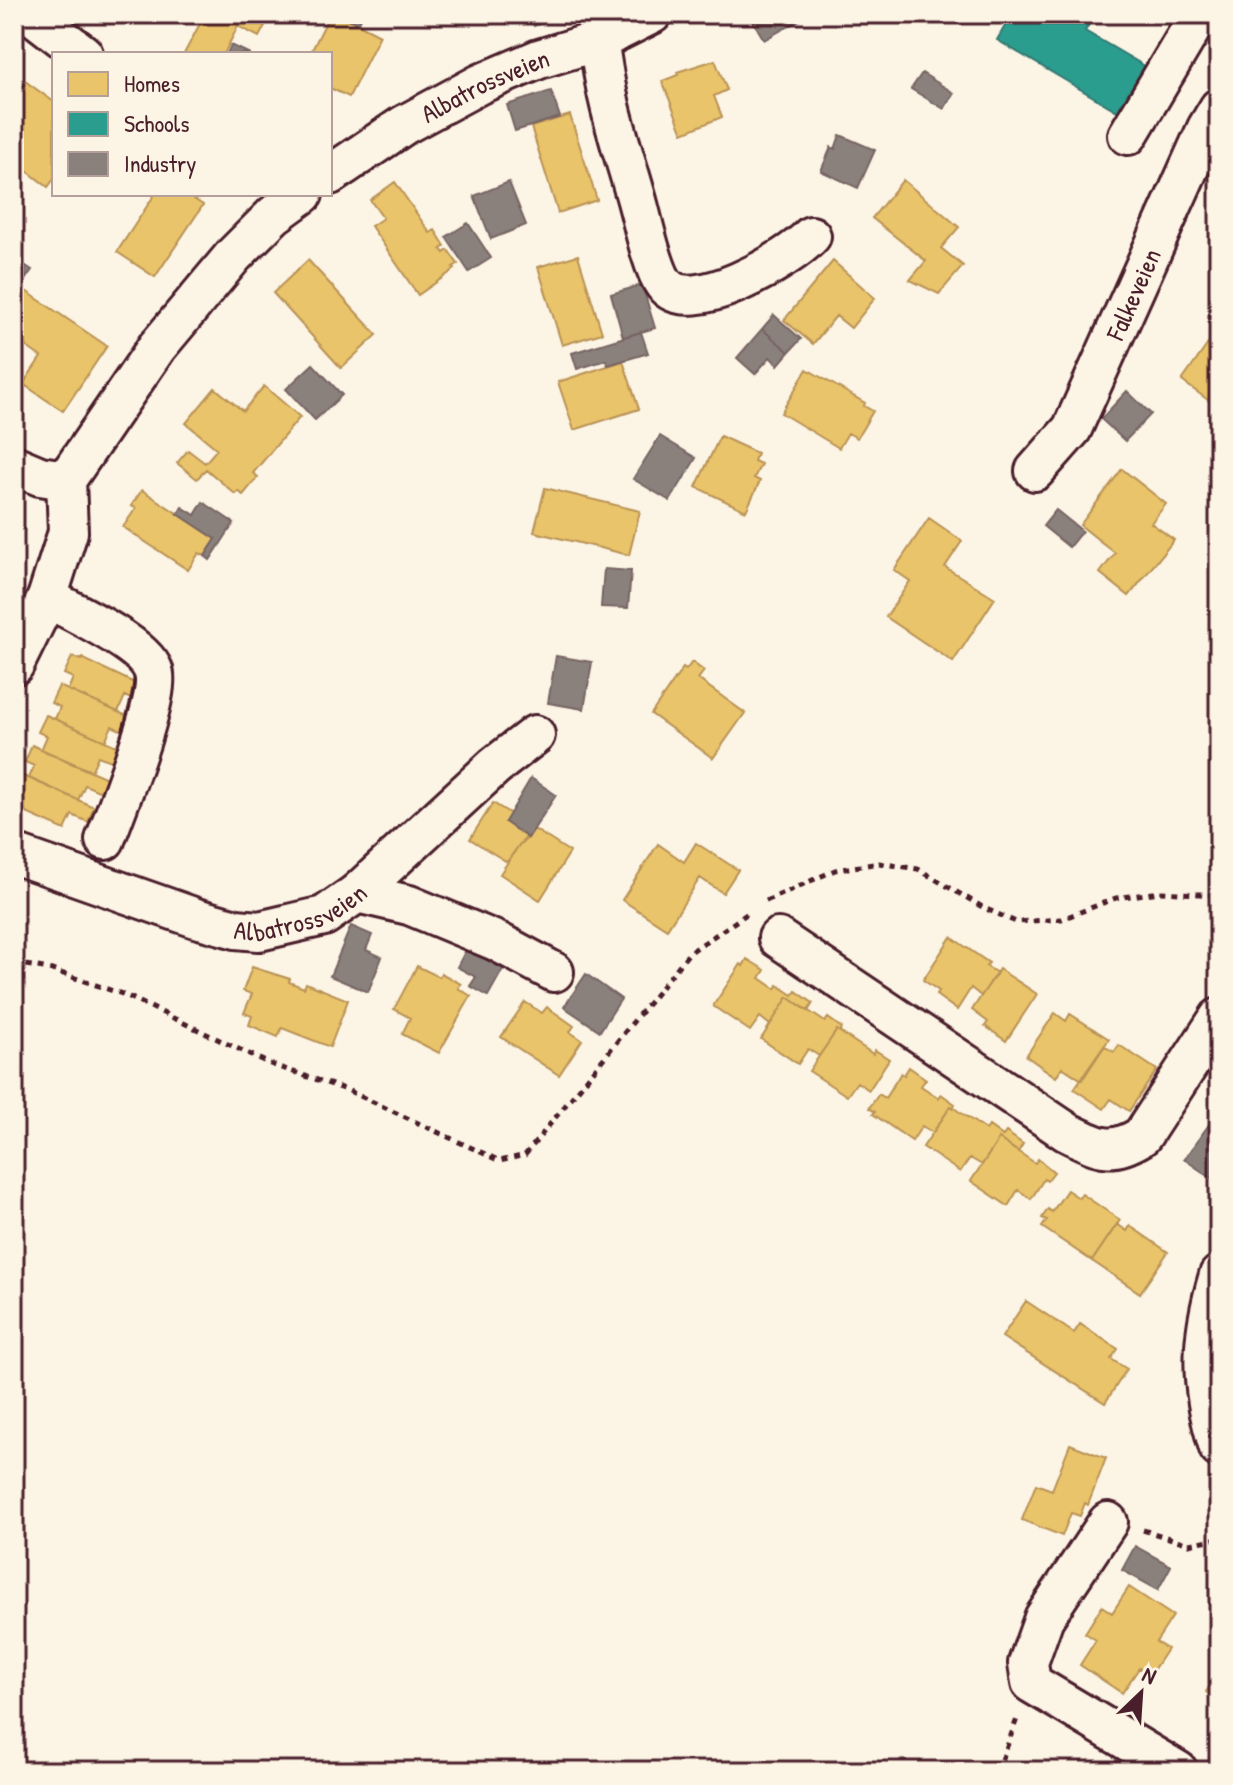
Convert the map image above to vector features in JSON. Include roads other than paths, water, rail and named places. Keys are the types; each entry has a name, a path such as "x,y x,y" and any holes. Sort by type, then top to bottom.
{"street":[{"path":"31,14 80,52"},
{"name":"Albatrossveien","path":"332,174 404,125 480,84 539,59 598,41 652,14"},
{"path":"1128,135 1200,14"},
{"path":"598,41 609,103 648,239 665,285 678,294 701,295 762,272 799,249 811,236"},
{"name":"Falkeveien","path":"1035,471 1072,429 1207,128 1219,108"},
{"path":"14,665 47,598 68,532 66,480 157,347 277,201"},
{"path":"14,465 40,476 66,480"},
{"path":"47,598 118,637 138,652 154,670 154,697 105,840"},
{"name":"Albatrossveien","path":"14,854 196,918 236,929 259,931 324,916 357,893 495,766 535,735"},
{"path":"357,893 409,905 496,941 554,972"},
{"path":"778,938 1067,1132 1102,1149 1125,1146 1142,1136 1219,1018"},
{"path":"1219,1275 1207,1316 1204,1340 1205,1386 1219,1448"},
{"path":"1108,1522 1044,1618 1028,1663 1031,1683 1178,1771"}]}
